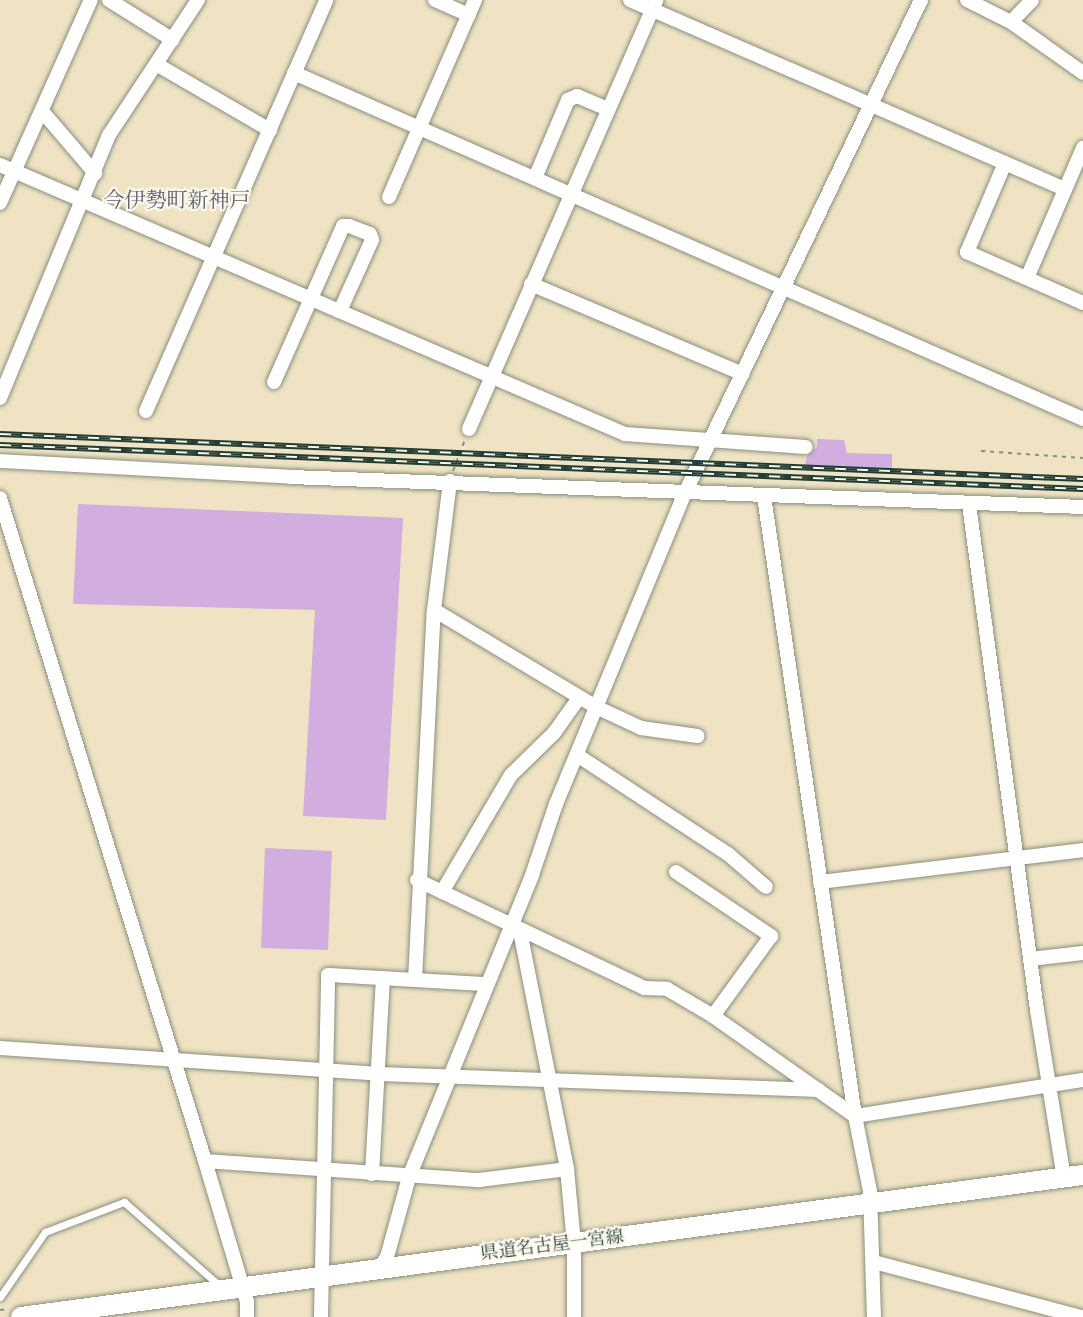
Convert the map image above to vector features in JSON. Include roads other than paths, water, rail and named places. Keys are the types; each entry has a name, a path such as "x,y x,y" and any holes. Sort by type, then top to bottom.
{"main road":[{"name":"県道名古屋一宮線","path":"21,1317 1073,1176"}],"street":[{"path":"0,203 91,0"},
{"path":"109,0 173,39"},
{"path":"0,398 118,118 198,0"},
{"path":"146,411 216,258 326,0"},
{"path":"435,0 469,15"},
{"path":"389,197 475,0"},
{"path":"630,0 653,5 872,105 1063,188"},
{"path":"380,1268 387,1257 409,1177 485,984 515,928 577,755 685,493 921,0"},
{"path":"967,0 1011,22 1083,73"},
{"path":"1011,22 1032,0"},
{"path":"469,429 490,376 653,5"},
{"path":"156,64 270,130"},
{"path":"294,73 1083,419"},
{"path":"535,178 568,100 577,96 608,109"},
{"path":"42,111 95,173"},
{"path":"1027,278 1063,188 1083,148"},
{"path":"1005,163 967,252 1083,303"},
{"path":"0,165 625,434 710,442 806,447"},
{"path":"274,382 343,226 370,234 372,240 340,311"},
{"path":"531,284 743,374"},
{"path":"0,461 685,493 1083,507"},
{"path":"415,980 417,880 434,610 450,482"},
{"path":"764,496 855,1116 871,1203 874,1317"},
{"path":"0,498 171,1062 205,1161 233,1289 247,1317"},
{"path":"969,504 1048,1084 1073,1176"},
{"path":"434,610 596,707 641,728 697,736"},
{"path":"442,892 511,775 554,733 579,698"},
{"path":"577,755 728,854 766,887"},
{"path":"820,882 1083,850"},
{"path":"675,872 771,936 713,1016"},
{"path":"417,880 644,988 667,989 713,1016 855,1116 1083,1080"},
{"path":"515,928 549,1077 567,1169 574,1243 574,1317"},
{"path":"1030,959 1083,953"},
{"path":"321,1317 324,1070 328,975 485,984"},
{"path":"372,1174 380,1074 383,979"},
{"path":"0,1048 171,1062 380,1074 549,1077 819,1090"},
{"path":"205,1161 323,1168 409,1177 479,1180 567,1169"},
{"path":"874,1262 1081,1317"}],"lane":[{"path":"0,1297 45,1232 124,1202 233,1289"}],"railway":[{"path":"0,434 1083,479"},
{"path":"0,445 1083,489"}],"district":[{"name":"今伊勢町新神戸","path":"177,200"}]}
